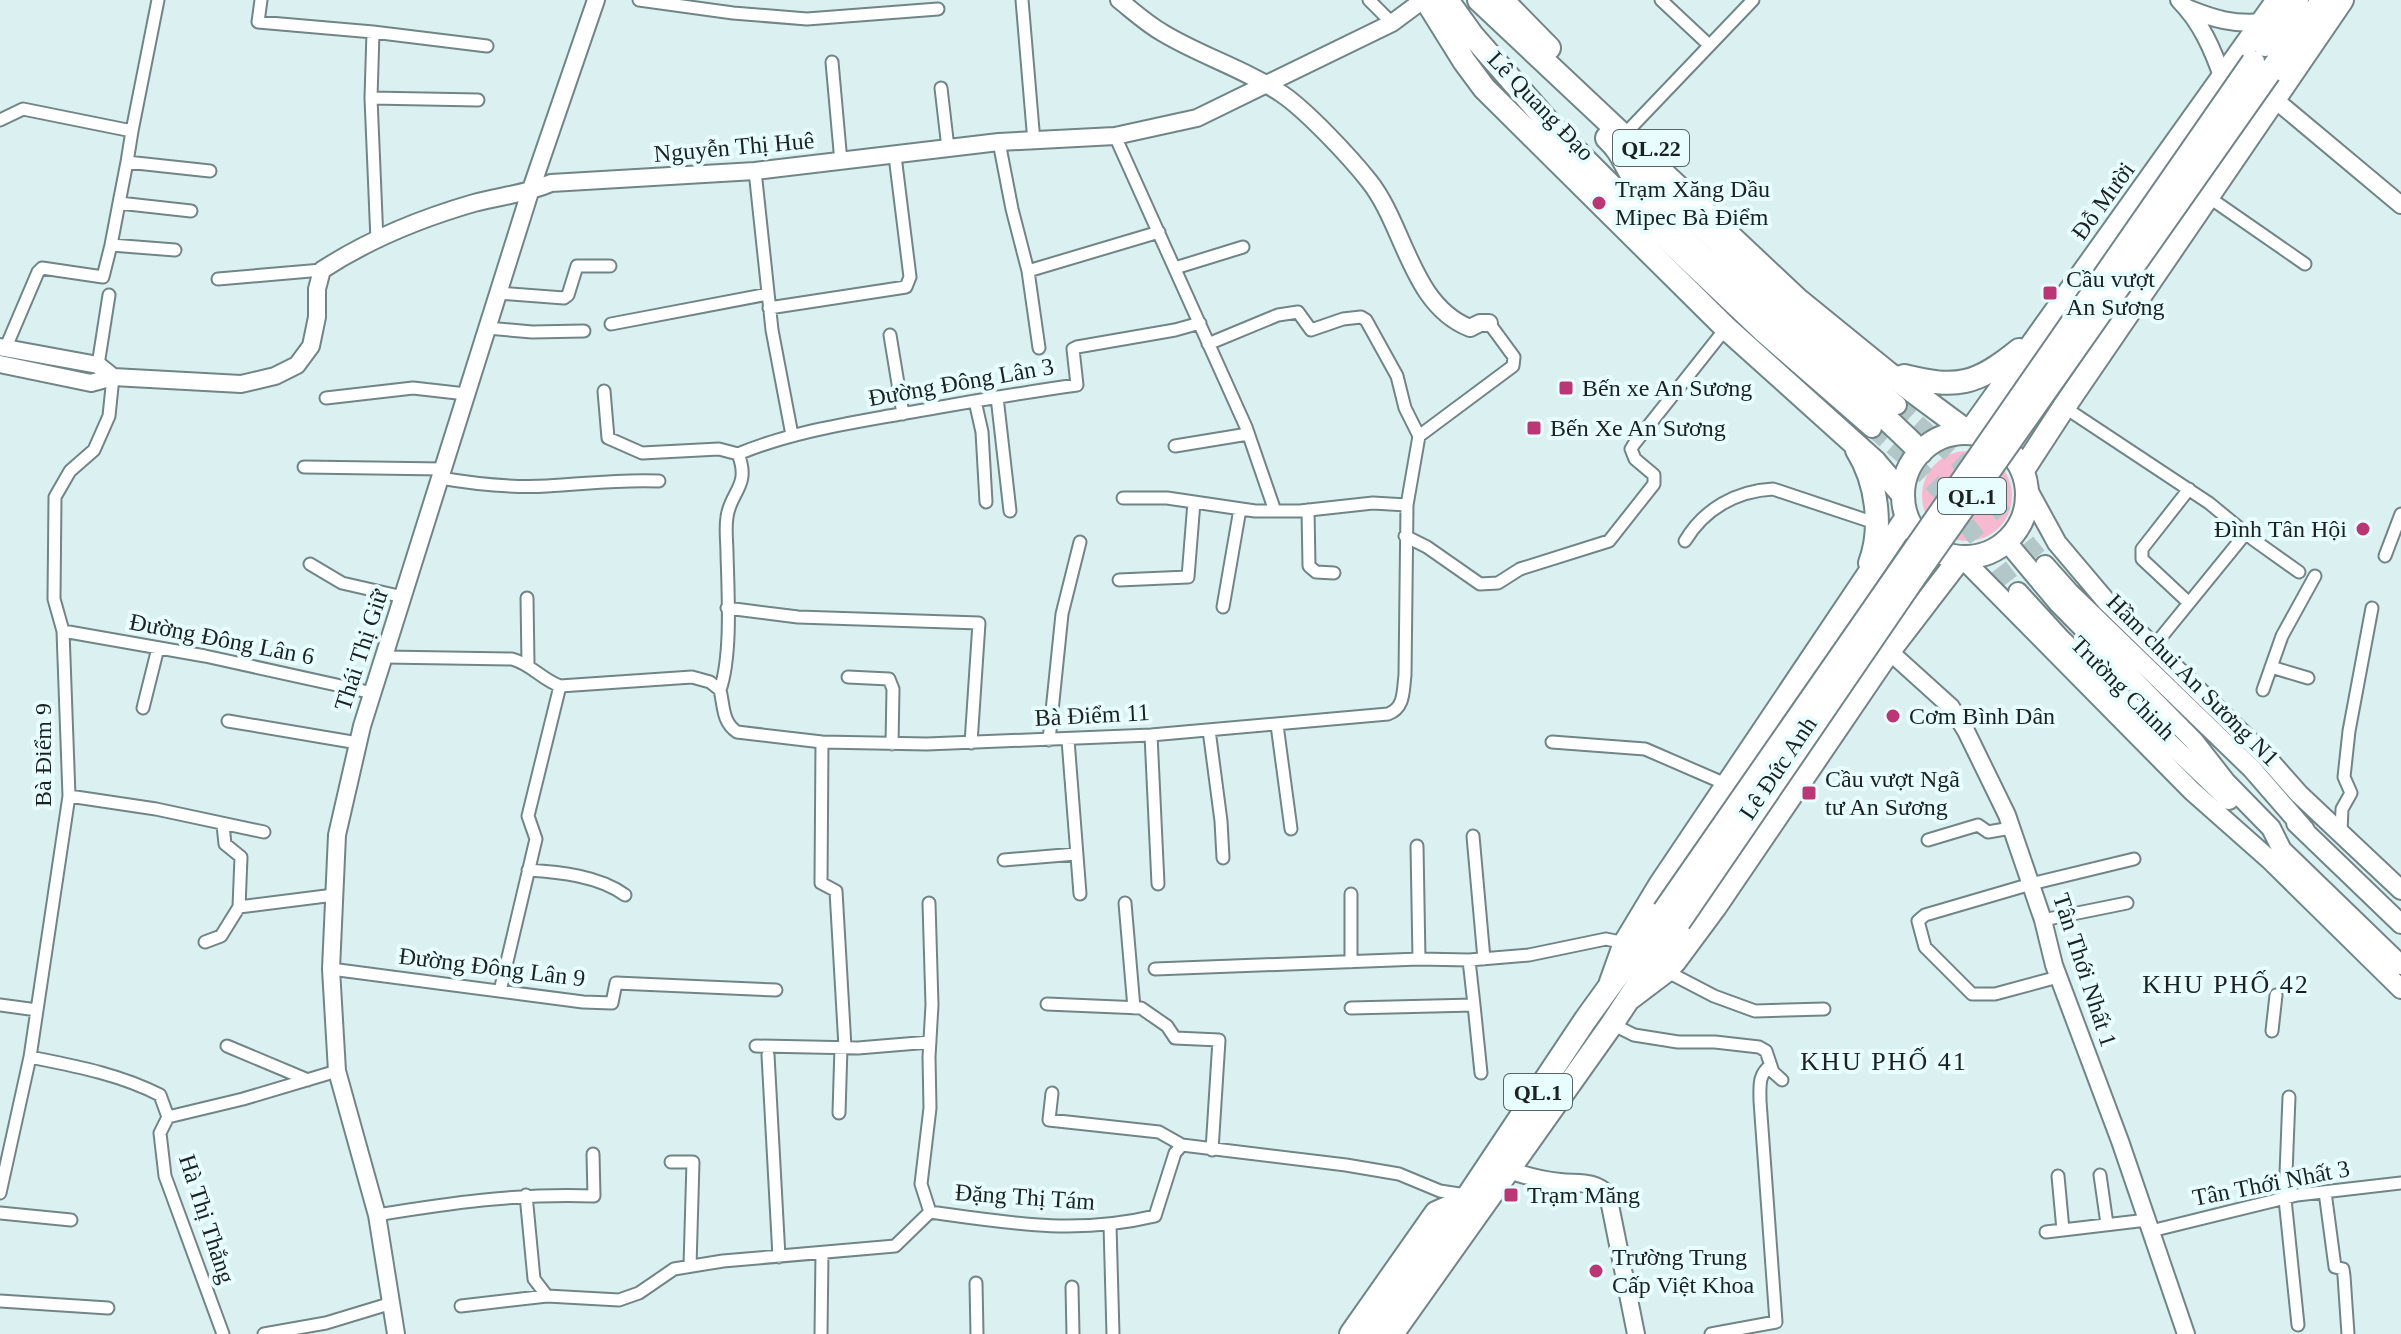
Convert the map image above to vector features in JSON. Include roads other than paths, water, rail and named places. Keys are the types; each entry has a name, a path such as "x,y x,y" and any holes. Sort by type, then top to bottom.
{"highway":[{"name":"Lê Quang Đạo","path":"1424,0 1484,88 1523,127 1645,239 1691,247"},
{"name":"Lê Quang Đạo","path":"1447,0 1506,75 1645,239 1726,328 1858,452 1905,506"},
{"name":"Lê Quang Đạo","path":"1479,0 1566,98 1624,138 1769,262 1797,299 1969,433"},
{"name":"Lê Quang Đạo","path":"1502,0 1624,138 1632,175 1646,196 1691,247 1921,452"},
{"name":"QL.1","path":"2273,98 2298,36 2323,0"},
{"path":"2298,36 2342,0"},
{"name":"QL.1","path":"2026,480 2064,407 2342,0"},
{"name":"QL.1","path":"2263,22 2290,1"},
{"name":"QL.1","path":"1672,917 1916,575 2261,68 2290,1"},
{"path":"2261,68 2263,22"},
{"name":"Đỗ Mười","path":"1969,433 2030,342 2263,22"},
{"name":"QL.1","path":"2261,68 2298,36"},
{"path":"1506,75 1523,127"},
{"path":"1898,375 1963,369 2030,342 2043,348 2051,361 2064,370 2092,367"},
{"path":"1969,433 1986,436 2002,444 2014,456 2026,480 2027,509 2007,542 1993,551 1961,557 1928,545 1915,532 1905,506 1905,477 1921,452 1939,439 1969,433"},
{"path":"1858,452 1866,520 1855,568 1860,586"},
{"path":"1858,452 1872,489 1878,524 1872,558 1860,586"},
{"name":"Lê Đức Anh","path":"1611,982 1625,943 1660,885 1860,586 1905,506"},
{"name":"Lê Đức Anh","path":"1629,999 1666,971 1715,907 1889,651 1961,557"},
{"path":"1860,586 1881,590 1895,599 1906,609 1911,620"},
{"name":"Lê Đức Anh","path":"1368,1334 1466,1198 1611,982 1672,917"},
{"name":"Lê Đức Anh","path":"1392,1334 1629,999 1672,917"},
{"name":"Lê Đức Anh","path":"1406,1334 1495,1212 1504,1178"},
{"name":"Lê Đức Anh","path":"1351,1334 1436,1213 1466,1198"}],"main road":[{"path":"1624,138 1776,301 1897,405"},
{"path":"1645,239 1763,333 1872,428"},
{"name":"Trường Chinh","path":"2026,480 2057,543 2106,601 2268,759 2299,794 2401,890"},
{"name":"Trường Chinh","path":"2007,542 2058,603 2194,741 2226,782 2271,828 2282,850 2401,965"},
{"name":"Trường Chinh","path":"1961,557 2192,791 2256,848 2401,989"},
{"name":"Hầm chui An Sương N1","path":"2045,565 2252,769 2305,830"},
{"path":"2018,592 2071,649 2282,850"},
{"name":"Trường Chinh","path":"2194,741 2240,771 2401,924"},
{"name":"Trường Chinh","path":"2299,794 2322,831 2365,888"},
{"name":"Trường Chinh","path":"2256,848 2307,874"}],"street":[{"path":"113,377 98,365 3,347 42,268 103,277 158,0"},
{"path":"261,0 258,22 487,46"},
{"name":"Thái Thị Giữ","path":"396,1334 377,1215 337,1071 331,969 337,835 373,693 530,192 596,0"},
{"path":"639,0 807,19 938,9"},
{"path":"1022,0 1034,142"},
{"path":"1119,0 1162,32 1285,96 1369,181 1391,214 1424,289 1458,324 1470,328 1489,323 1514,357 1513,366 1419,436 1405,408 1397,376 1366,320 1361,317 1343,319 1311,330 1298,312 1278,315 1208,344"},
{"path":"1369,0 1392,23"},
{"name":"Nguyễn Thị Huê","path":"322,270 352,252 409,226 474,203 530,192 551,183 755,171 999,142 1115,136 1205,117 1264,84 1392,23 1424,0"},
{"path":"1661,0 1709,45"},
{"path":"1624,138 1753,0"},
{"path":"2183,4 2220,21 2239,25 2263,22"},
{"path":"2183,4 2212,48 2223,79"},
{"path":"373,32 371,98 377,241"},
{"path":"832,62 841,162"},
{"path":"941,88 948,148"},
{"path":"371,98 478,100"},
{"path":"2273,98 2401,205"},
{"path":"0,120 23,109 132,131"},
{"path":"1115,136 1248,434 1275,511"},
{"path":"999,142 1028,271 1039,348"},
{"path":"769,308 906,287 910,277 895,156"},
{"path":"127,162 210,171"},
{"path":"755,171 769,308 792,435"},
{"path":"2379,186 2401,192"},
{"path":"2207,196 2305,264"},
{"path":"119,203 191,211"},
{"path":"1028,271 1159,232"},
{"path":"111,245 175,250"},
{"path":"1175,268 1243,247"},
{"path":"498,293 564,298 568,295 577,266 610,266"},
{"path":"0,364 91,383 113,377 241,384 275,376 297,365 311,346 322,270 218,279"},
{"path":"611,324 768,294"},
{"path":"98,365 109,295"},
{"name":"Đường Đông Lân 3","path":"738,454 792,435 1077,385 1073,349 1200,323"},
{"path":"487,328 532,332 584,331"},
{"path":"1405,536 1427,547 1480,584 1498,583 1520,569 1609,541 1654,484 1654,475 1635,459 1631,449 1726,328"},
{"path":"890,335 903,414"},
{"name":"Bà Điểm 9","path":"0,1193 30,1057 69,796 63,631 54,599 55,497 70,471 94,450 109,416 113,377"},
{"path":"326,398 413,388 466,394"},
{"path":"385,657 512,659 528,663 548,681 560,686 692,677 710,682 720,690 725,676 727,515 740,490 743,466 738,454 719,449 642,453 608,438 604,391"},
{"path":"997,397 1010,511"},
{"path":"975,401 982,432 986,502"},
{"path":"2064,407 2189,489 2299,572"},
{"path":"1175,446 1248,434"},
{"name":"Bà Điểm 11","path":"720,690 724,718 728,726 737,732 822,742 892,744 1068,740 1277,725 1396,711 1402,702 1405,675 1407,505 1419,436"},
{"path":"304,467 441,474 482,485 537,486 621,479 659,481"},
{"path":"1685,541 1693,528 1720,504 1763,489 1787,493 1866,520"},
{"path":"2189,489 2141,554 2142,559 2189,603"},
{"path":"1123,498 1167,498 1275,511 1373,503 1407,505"},
{"path":"1119,580 1188,577 1194,502"},
{"path":"1223,607 1240,509"},
{"path":"1308,510 1309,566 1316,572 1334,573"},
{"path":"2385,556 2401,514"},
{"path":"2154,646 2246,533"},
{"path":"1049,740 1062,614 1080,542"},
{"path":"310,564 342,583 403,597"},
{"path":"2263,690 2282,636 2315,576"},
{"path":"527,598 528,663"},
{"path":"727,608 825,619 979,623 971,743"},
{"path":"2341,831 2342,809 2351,793 2344,777 2349,731 2372,608"},
{"name":"Đường Đông Lân 6","path":"63,631 373,693"},
{"path":"143,708 158,648"},
{"name":"Tân Thới Nhất 1","path":"1889,651 1951,707 1966,731 2011,828 2043,920 2058,977 2186,1334"},
{"path":"2271,667 2308,678"},
{"path":"848,677 889,679 893,689 892,744"},
{"path":"500,991 536,839 528,816 560,686"},
{"path":"228,721 358,743"},
{"path":"1277,725 1291,829"},
{"path":"1209,730 1223,858"},
{"path":"1151,735 1158,884"},
{"path":"1068,740 1080,894"},
{"path":"822,742 821,883 836,891 843,992 839,1113"},
{"path":"1552,742 1645,749 1728,785"},
{"path":"69,796 156,809 264,832"},
{"path":"205,942 221,936 239,907 241,857 225,844 223,825"},
{"path":"1928,840 1978,825 1988,832 2011,828"},
{"path":"1473,836 1484,959"},
{"path":"1417,846 1419,959"},
{"path":"1004,860 1076,854"},
{"path":"2058,977 1995,994 1972,994 1925,947 1918,921 1925,915 2031,884 2134,859"},
{"path":"528,870 552,871 611,884 625,895"},
{"path":"1351,894 1351,962"},
{"path":"239,907 334,895"},
{"path":"929,903 932,1005 930,1108 921,1184 930,1212"},
{"path":"1125,903 1134,1008"},
{"path":"2043,920 2127,903"},
{"path":"1155,969 1419,959 1469,960 1529,955 1606,939 1625,943"},
{"path":"1469,960 1481,1073"},
{"name":"Đường Đông Lân 9","path":"331,969 583,1002 612,1003 616,983 776,990"},
{"path":"1666,971 1714,996 1755,1011 1824,1009"},
{"path":"2272,1031 2276,995"},
{"path":"1047,1004 1141,1008 1167,1026 1175,1038 1219,1040 1212,1150"},
{"path":"0,1005 37,1010"},
{"path":"1351,1008 1474,1005"},
{"path":"1612,1024 1634,1035 1678,1042 1759,1047 1766,1051 1770,1066 1782,1080"},
{"path":"756,1046 843,1047 930,1042"},
{"path":"227,1046 308,1080"},
{"path":"768,1055 779,1257"},
{"path":"30,1057 136,1082 160,1095 168,1117 337,1071"},
{"path":"1711,1334 1769,1325 1777,1318 1760,1101 1760,1081 1763,1071 1770,1066"},
{"path":"1052,1093 1049,1120 1159,1132 1182,1145 1399,1174 1466,1198"},
{"path":"2289,1097 2285,1199 2298,1325"},
{"name":"Hà Thị Thắng","path":"168,1117 160,1133 165,1176 223,1334"},
{"name":"Đặng Thị Tám","path":"461,1306 547,1296 619,1300 639,1293 674,1269 895,1246 930,1212 1077,1228 1155,1216 1175,1153 1182,1145"},
{"path":"377,1215 526,1195 594,1196 593,1154"},
{"path":"671,1162 693,1162 690,1266"},
{"path":"2100,1175 2107,1224"},
{"path":"2058,1176 2063,1230"},
{"path":"1504,1178 1528,1177 1586,1183 1601,1187 1608,1195 1636,1334"},
{"name":"Tân Thới Nhất 3","path":"2046,1232 2107,1224 2149,1225 2325,1192 2401,1183"},
{"path":"2325,1192 2335,1267 2343,1269 2348,1334"},
{"path":"526,1195 534,1279 547,1296"},
{"path":"0,1213 71,1220"},
{"path":"1110,1225 1113,1334"},
{"path":"821,1334 822,1254"},
{"path":"976,1283 977,1334"},
{"path":"1072,1287 1073,1334"},
{"path":"0,1301 108,1308"},
{"path":"264,1334 326,1323 392,1303"}],"tunnel":[{"path":"1897,405 1960,462 2045,565"},
{"path":"1872,428 1943,494 2018,592"}],"place":[{"name":"Trạm Xăng Dầu Mipec Bà Điểm","path":"1599,203"},
{"name":"Cầu vượt An Sương","path":"2050,293"},
{"name":"Bến xe An Sương","path":"1566,388"},
{"name":"Bến Xe An Sương","path":"1534,428"},
{"name":"Đình Tân Hội","path":"2363,529"},
{"name":"Cơm Bình Dân","path":"1893,716"},
{"name":"Cầu vượt Ngã tư An Sương","path":"1809,793"},
{"name":"Trạm Măng","path":"1511,1195"},
{"name":"Trường Trung Cấp Việt Khoa","path":"1596,1271"}],"district":[{"name":"KHU PHỐ 42","path":"2226,984"},
{"name":"KHU PHỐ 41","path":"1884,1061"}]}
